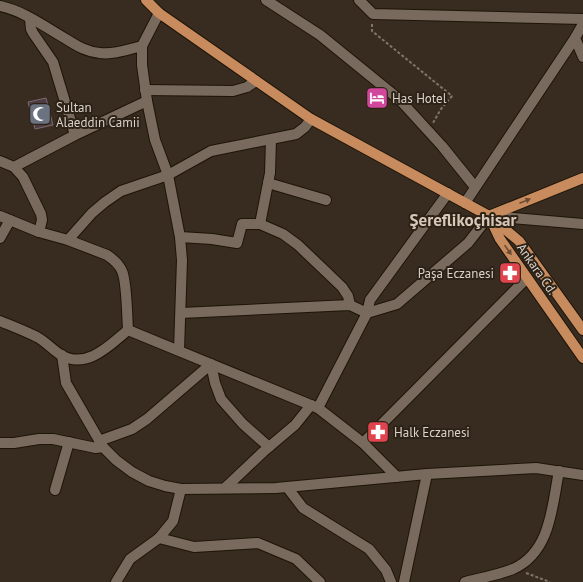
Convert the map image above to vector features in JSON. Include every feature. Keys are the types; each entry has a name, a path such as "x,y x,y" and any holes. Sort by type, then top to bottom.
{"main road":[{"path":"146,0 158,13 311,119 489,216 583,178"},
{"name":"Ankara Cd.","path":"489,216 500,239 583,358"},
{"name":"Ankara Cd.","path":"489,216 520,241 583,330"}],"street":[{"path":"266,0 320,35 400,100 428,130 475,186"},
{"path":"359,0 373,14 583,19"},
{"path":"0,6 9,8 87,51 116,53 142,46"},
{"path":"158,13 142,46 142,65 147,102 155,140 168,175 180,237 182,260 179,350"},
{"path":"30,19 33,33 53,62 75,135"},
{"path":"465,202 583,24"},
{"path":"575,38 583,57"},
{"path":"145,90 233,91 247,87 256,81"},
{"path":"14,167 75,135 147,102"},
{"path":"68,240 92,213 121,191 168,175 211,151 296,134 305,127 311,119"},
{"path":"260,224 271,161 271,140"},
{"path":"0,161 14,167 23,178 41,214 42,220 39,232"},
{"path":"268,182 326,200"},
{"path":"225,488 315,406 367,313 370,300 448,193"},
{"path":"0,216 39,232 68,240 107,255 113,259 121,268 124,277 128,330"},
{"path":"181,313 350,305 367,313 396,304 468,243 489,216 583,224"},
{"path":"0,238 10,220"},
{"path":"180,237 212,239 237,243 242,224 260,224 283,234 298,245 342,287 348,296 350,305"},
{"path":"363,443 527,278"},
{"path":"0,321 37,337 62,355 79,359 94,356 104,351 128,330"},
{"path":"128,330 315,406 363,443 397,477"},
{"path":"62,355 66,383 101,444 116,460 132,472 149,481 165,486 180,489 287,487 427,474 536,468 580,476"},
{"path":"0,443 53,439 96,448 101,444 132,429 147,419 211,364"},
{"path":"211,364 215,383 221,399 242,424 269,447"},
{"path":"55,490 69,442"},
{"path":"466,582 496,575 513,568 527,560 532,555 542,542 548,526 559,471"},
{"path":"404,582 427,474"},
{"path":"287,487 303,508 370,550 386,570 391,582"},
{"path":"116,582 130,560 159,538 173,521 180,489"},
{"path":"159,538 194,547 258,543 296,559 320,582"}],"path":[{"path":"373,14 372,31 452,96 441,109 428,130"},
{"path":"513,568 550,582"}],"building":[{"name":"Sultan Alaeddin Camii","path":"46,98 53,125 35,129 28,102"}],"place":[{"name":"Has Hotel","path":"377,98"},
{"name":"Sultan Alaeddin Camii","path":"40,114"},
{"name":"Paşa Eczanesi","path":"510,273"},
{"name":"Halk Eczanesi","path":"378,432"}],"district":[{"name":"Şereflikoçhisar","path":"463,220"}]}
